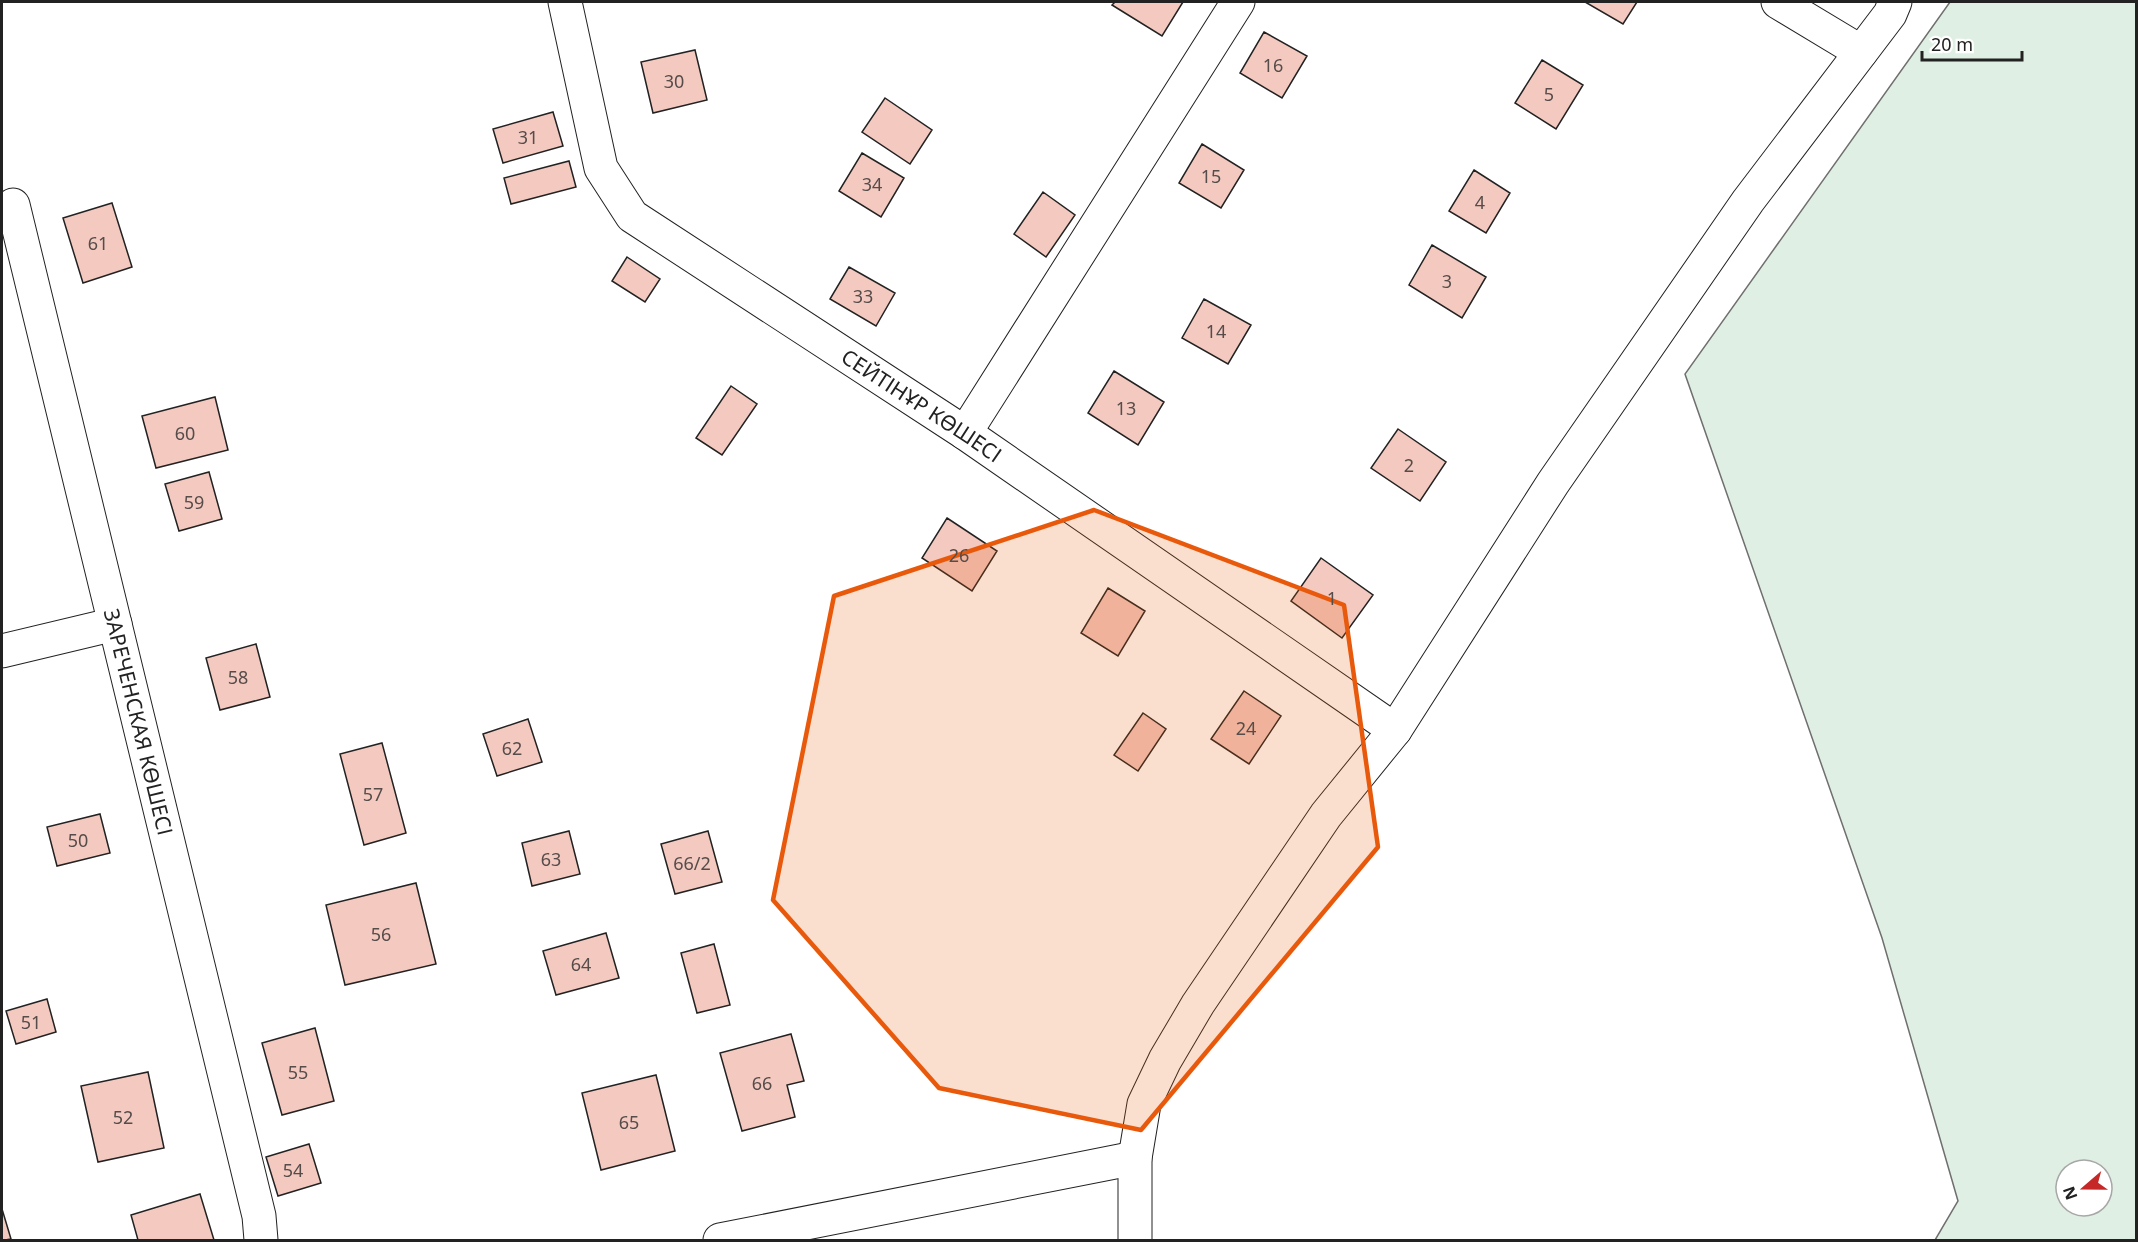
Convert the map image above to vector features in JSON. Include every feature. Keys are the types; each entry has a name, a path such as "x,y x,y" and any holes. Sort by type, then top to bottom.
{"street":[{"name":"СЕЙТІНҰР КӨШЕСІ","path":"565,2 601,168 632,216 966,433 1395,730"},
{"path":"966,433 1238,2"},
{"path":"1778,2 1862,52"},
{"path":"1135,1240 1135,1158 1144,1104 1165,1060 1198,1004 1326,815 1395,730 1553,483 1748,201 1862,52 1890,14 1895,2"},
{"name":"ЗАРЕЧЕНСКАЯ КӨШЕСІ","path":"13,205 260,1216 261,1240"},
{"path":"2,651 115,624"},
{"path":"720,1240 1135,1158"}],"highlighted area":[{"path":"1094,510 1344,605 1378,847 1141,1130 939,1088 773,900 834,596"}],"green space":[{"path":"1950,2 2136,2 2136,1240 1935,1240 1958,1201 1882,938 1685,374"}],"building":[{"path":"1115,2 1183,2 1162,36 1112,5"},
{"path":"1585,2 1637,2 1623,24"},
{"path":"1264,32 1307,56 1282,98 1240,73"},
{"path":"695,50 707,100 653,113 641,62"},
{"path":"1542,60 1583,85 1556,129 1515,103"},
{"path":"885,98 932,130 910,164 862,132"},
{"path":"553,112 563,146 503,163 493,129"},
{"path":"1202,144 1244,170 1221,208 1179,183"},
{"path":"862,153 904,178 881,217 839,191"},
{"path":"569,161 576,187 511,204 504,178"},
{"path":"1474,170 1510,193 1486,233 1449,211"},
{"path":"1043,192 1075,215 1046,257 1014,234"},
{"path":"112,203 132,267 83,283 63,218"},
{"path":"1432,245 1486,277 1462,318 1409,285"},
{"path":"627,257 660,279 645,302 612,281"},
{"path":"849,267 895,293 876,326 830,299"},
{"path":"1204,299 1251,325 1228,364 1182,338"},
{"path":"1114,371 1164,402 1138,445 1088,413"},
{"path":"731,386 757,404 722,455 696,438"},
{"path":"215,397 228,450 156,468 142,416"},
{"path":"1398,429 1446,462 1420,501 1371,468"},
{"path":"209,472 222,519 179,531 165,484"},
{"path":"947,518 997,551 972,591 922,558"},
{"path":"1321,558 1373,595 1342,638 1291,601"},
{"path":"1108,588 1145,611 1118,656 1081,633"},
{"path":"256,644 270,697 220,710 206,658"},
{"path":"1244,691 1281,716 1249,764 1211,739"},
{"path":"1143,713 1166,729 1138,771 1114,755"},
{"path":"528,719 542,762 497,776 483,734"},
{"path":"382,743 406,833 364,845 340,754"},
{"path":"100,814 110,853 57,866 47,827"},
{"path":"569,831 580,874 532,886 522,843"},
{"path":"708,831 722,882 675,894 661,844"},
{"path":"416,883 436,964 345,985 326,905"},
{"path":"606,933 619,978 556,995 543,951"},
{"path":"714,944 730,1005 697,1013 681,953"},
{"path":"47,999 56,1032 16,1044 6,1011"},
{"path":"315,1028 334,1101 282,1115 262,1043"},
{"path":"791,1034 804,1081 787,1085 795,1117 742,1131 720,1053"},
{"path":"148,1072 164,1148 98,1162 81,1086"},
{"path":"656,1075 675,1151 601,1170 582,1093"},
{"path":"309,1144 321,1183 278,1196 266,1157"},
{"path":"200,1194 214,1240 138,1240 131,1215"},
{"path":"2,1209 11,1239 2,1240"}]}
